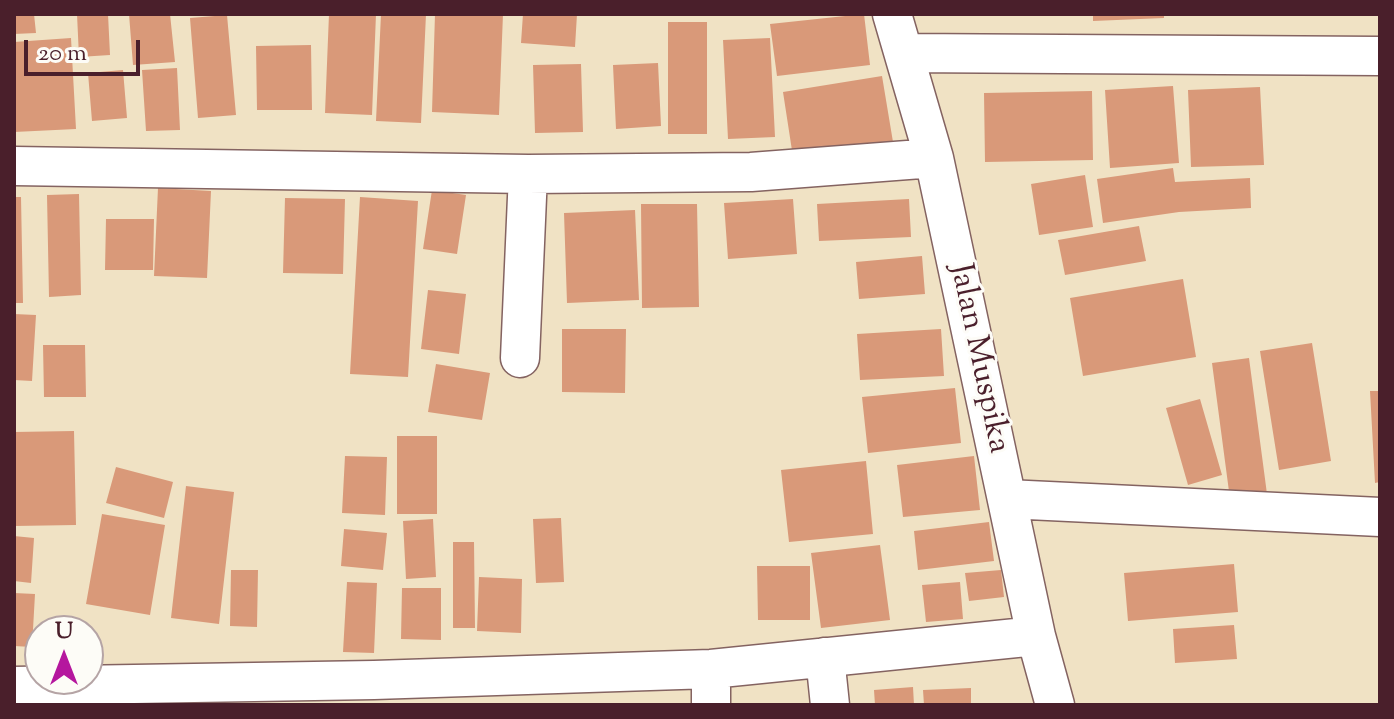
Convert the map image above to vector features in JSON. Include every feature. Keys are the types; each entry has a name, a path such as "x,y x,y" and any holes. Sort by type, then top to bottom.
{"street":[{"name":"Jalan Muspika","path":"892,14 934,158 1036,636 1055,705"},
{"path":"904,53 1380,56"},
{"path":"14,166 528,174 751,172 934,158"},
{"path":"520,358 528,174"},
{"path":"1007,499 1380,517"},
{"path":"14,686 358,680 711,687 825,657 1036,636"},
{"path":"825,657 830,705"}],"building":[{"path":"14,14 34,14 36,33 14,34"},
{"path":"77,14 108,14 110,55 79,57"},
{"path":"129,14 170,14 175,62 133,65"},
{"path":"329,14 376,14 372,115 325,113"},
{"path":"381,14 426,14 421,123 376,121"},
{"path":"435,14 503,14 499,115 432,112"},
{"path":"523,14 577,14 575,47 521,43"},
{"path":"864,14 870,65 777,76 770,24"},
{"path":"1093,14 1164,14 1164,18 1093,21"},
{"path":"227,15 236,115 198,118 190,18"},
{"path":"668,22 707,22 707,134 668,134"},
{"path":"71,38 76,129 14,132 14,42"},
{"path":"770,38 775,137 728,139 723,40"},
{"path":"311,45 312,110 257,110 256,46"},
{"path":"658,63 661,126 616,129 613,65"},
{"path":"581,64 583,132 535,133 533,65"},
{"path":"177,68 180,130 146,131 142,70"},
{"path":"123,70 127,118 92,121 88,73"},
{"path":"882,76 893,142 793,157 783,92"},
{"path":"1173,86 1179,163 1110,168 1105,90"},
{"path":"1260,87 1264,165 1191,167 1188,90"},
{"path":"1092,91 1093,160 985,162 984,93"},
{"path":"1173,168 1175,182 1250,178 1251,208 1179,212 1103,223 1097,179"},
{"path":"1085,175 1093,227 1039,235 1031,184"},
{"path":"158,188 211,191 207,278 154,276"},
{"path":"432,190 466,195 457,254 423,249"},
{"path":"79,194 81,295 49,297 47,195"},
{"path":"14,197 21,197 23,303 14,303"},
{"path":"360,197 418,201 408,377 350,374"},
{"path":"285,198 345,199 343,274 283,273"},
{"path":"793,199 797,254 728,259 724,203"},
{"path":"909,199 911,237 819,241 817,204"},
{"path":"641,204 697,204 699,307 642,308"},
{"path":"635,210 639,300 567,303 564,213"},
{"path":"106,219 154,219 153,270 105,270"},
{"path":"1139,226 1146,261 1065,275 1058,240"},
{"path":"922,256 925,294 859,299 856,262"},
{"path":"1183,279 1196,357 1083,376 1070,298"},
{"path":"428,290 466,294 459,354 421,349"},
{"path":"14,314 36,315 32,381 14,380"},
{"path":"562,329 626,329 625,393 562,392"},
{"path":"941,329 944,376 860,380 857,334"},
{"path":"1312,343 1331,461 1279,470 1260,351"},
{"path":"43,345 85,345 86,397 44,397"},
{"path":"1249,358 1267,494 1230,499 1212,363"},
{"path":"436,364 490,373 482,420 428,412"},
{"path":"955,388 961,443 868,453 862,397"},
{"path":"1370,391 1380,391 1380,482 1375,483"},
{"path":"1200,399 1222,475 1188,485 1166,408"},
{"path":"74,431 76,525 14,526 14,432"},
{"path":"397,436 437,436 437,514 397,514"},
{"path":"345,456 387,457 385,515 342,513"},
{"path":"974,456 980,510 903,517 897,465"},
{"path":"866,461 873,534 789,542 781,470"},
{"path":"116,467 173,482 164,518 106,503"},
{"path":"186,486 234,492 219,624 171,618"},
{"path":"102,514 165,525 150,615 86,604"},
{"path":"561,518 564,582 536,583 533,519"},
{"path":"433,519 436,577 406,579 403,521"},
{"path":"989,522 994,561 918,570 914,531"},
{"path":"344,529 387,533 383,570 341,566"},
{"path":"14,536 34,538 31,583 14,581"},
{"path":"453,542 474,542 475,628 453,628"},
{"path":"880,545 890,620 821,628 811,553"},
{"path":"1234,564 1238,612 1128,621 1124,573"},
{"path":"757,566 810,566 810,620 758,620"},
{"path":"231,570 258,570 257,627 230,626"},
{"path":"1001,570 1004,597 969,601 965,573"},
{"path":"479,577 522,579 521,633 477,631"},
{"path":"347,582 377,583 374,653 343,652"},
{"path":"960,582 963,619 926,622 922,585"},
{"path":"402,588 441,588 441,640 401,639"},
{"path":"14,593 35,594 34,615 24,615 24,647 14,646"},
{"path":"1234,625 1237,659 1175,663 1173,629"},
{"path":"913,687 914,705 875,705 874,690"},
{"path":"971,688 971,705 924,705 923,690"}]}
